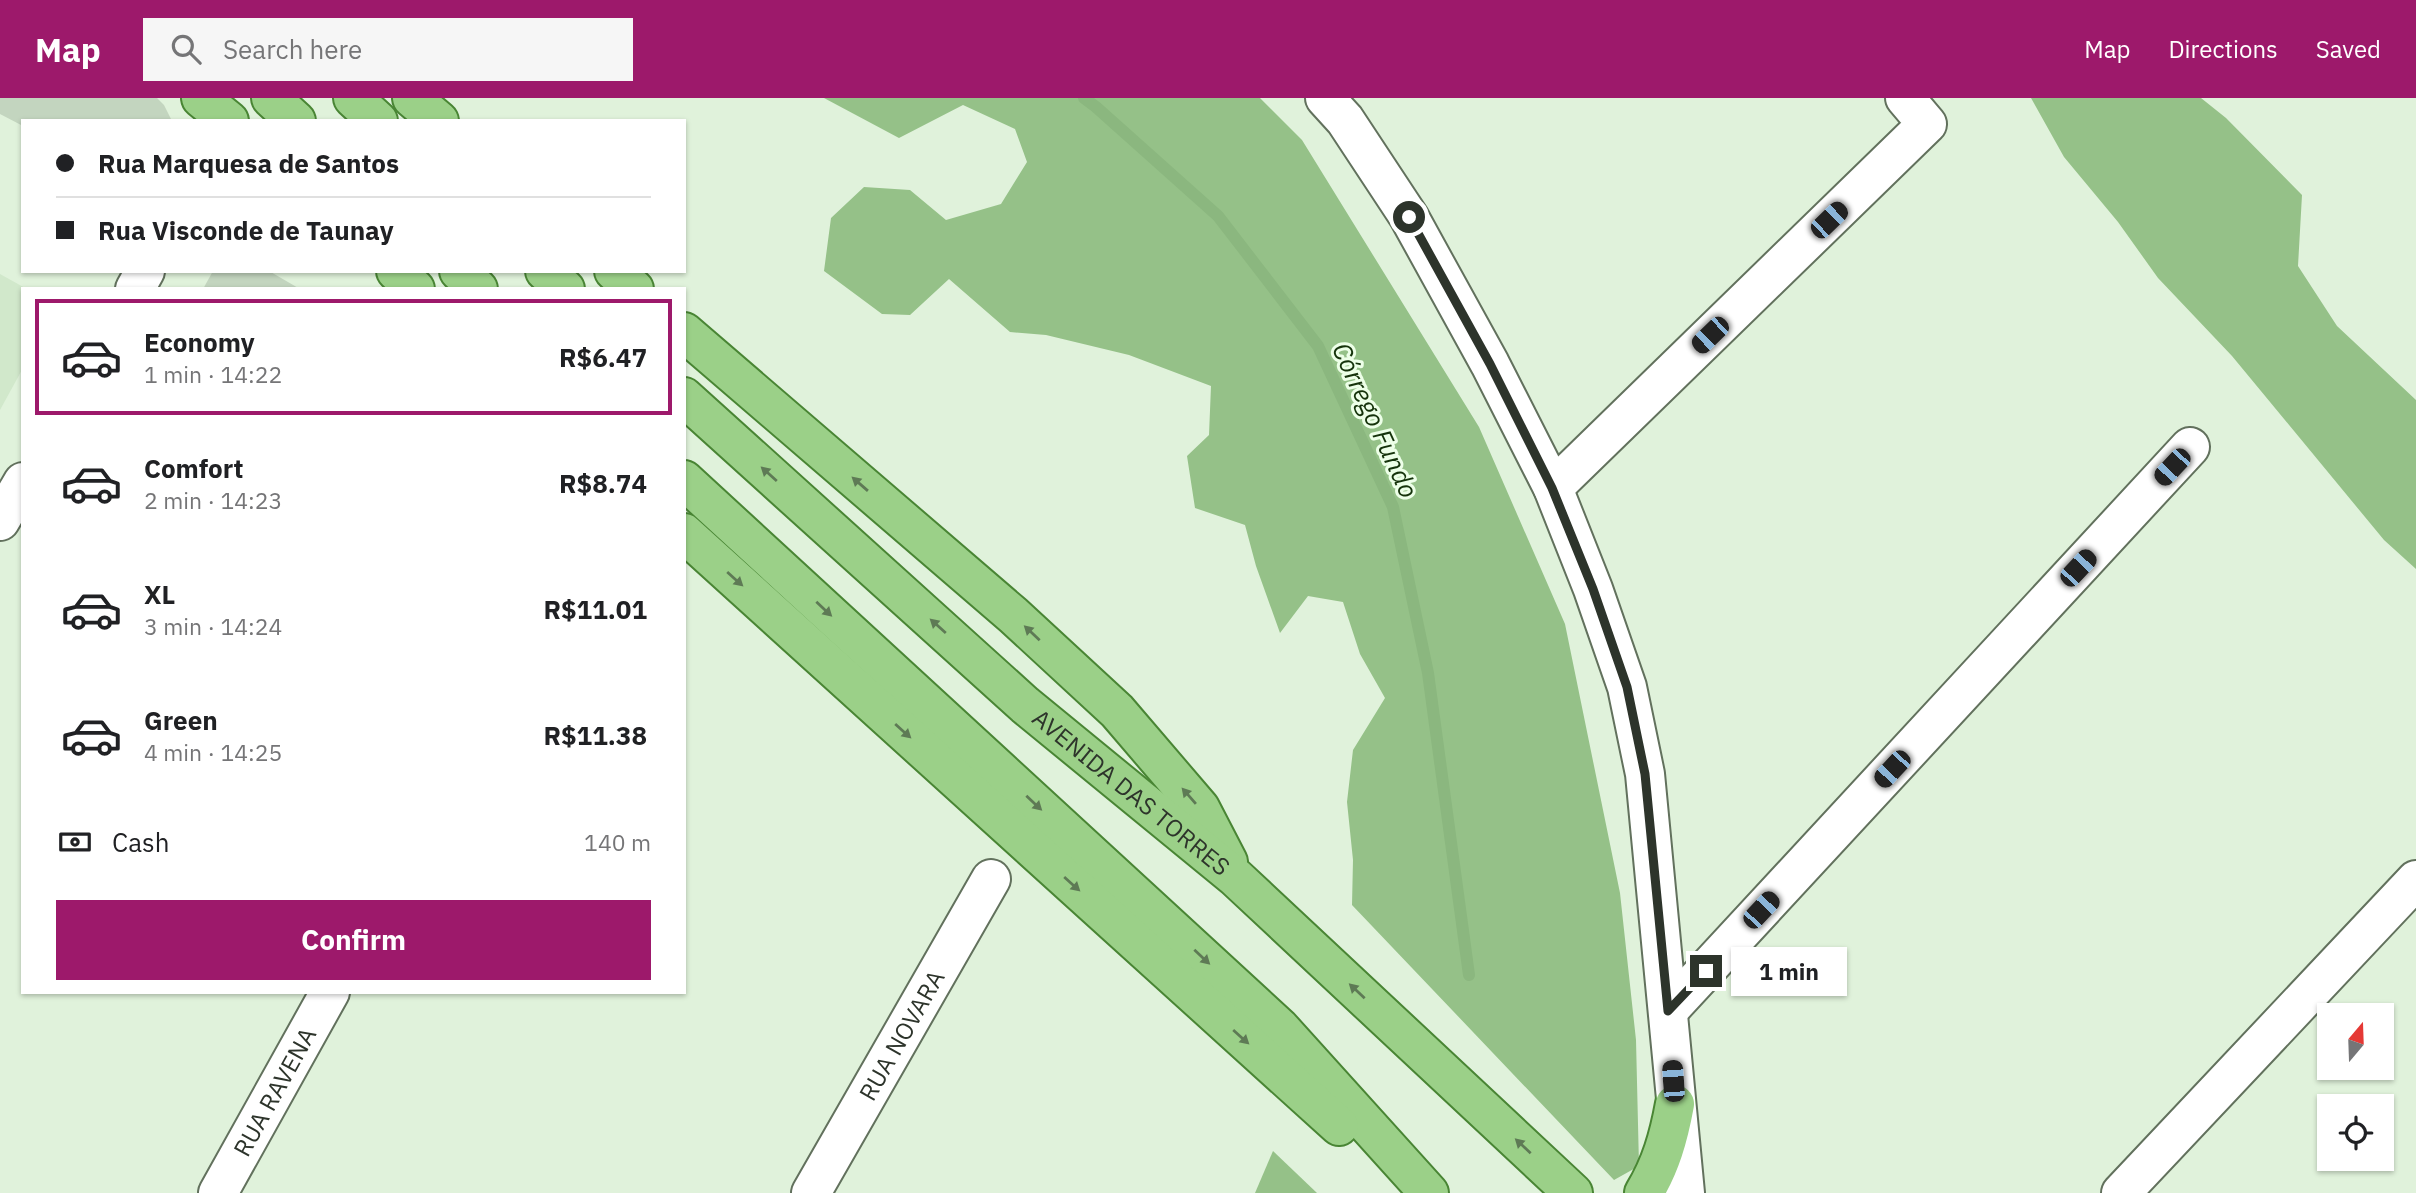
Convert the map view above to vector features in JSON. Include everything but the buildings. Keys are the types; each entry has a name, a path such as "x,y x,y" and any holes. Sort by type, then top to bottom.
{"main road":[{"path":"201,98 227,119"},
{"path":"271,98 294,119"},
{"path":"353,98 376,119"},
{"path":"412,98 437,119"},
{"path":"398,273 413,287"},
{"path":"461,273 476,287"},
{"path":"547,273 563,287"},
{"path":"616,273 632,287"},
{"path":"686,334 1013,615 1117,711 1200,808 1235,877"},
{"name":"AVENIDA DAS TORRES","path":"686,399 1025,705 1235,877 1573,1193"},
{"path":"686,482 1280,1028 1429,1193"},
{"path":"686,535 1413,1193"},
{"path":"1644,1193 1667,1145 1675,1104"}],"street":[{"path":"1325,98 1345,120 1409,217 1490,364 1552,488 1593,589 1627,687 1645,774 1685,1193"},
{"path":"1552,488 1916,111"},
{"path":"1668,1011 2190,447"},
{"path":"0,522 21,485"},
{"name":"RUA NOVARA","path":"811,1193 991,879"},
{"path":"2121,1193 2416,880"},
{"name":"RUA RAVENA","path":"218,1193 329,994"}],"shaded area":[{"path":"0,274 23,287 21,287 21,372 0,410"}],"green space":[{"path":"824,98 1260,98 1302,140 1479,427 1565,624 1620,893 1636,1040 1639,1166 1614,1180 1352,905 1353,860 1347,802 1353,750 1385,698 1360,654 1343,602 1308,596 1280,633 1256,566 1245,525 1195,508 1187,456 1209,435 1211,386 1129,355 1046,335 1010,332 949,279 910,315 882,314 824,271 831,218 864,187 910,190 946,220 1001,204 1027,162 1015,129 963,105 899,138"},
{"path":"2031,98 2201,98 2226,118 2302,195 2298,266 2337,326 2416,400 2416,569 2384,540 2232,356 2158,278 2118,222 2064,157"},
{"path":"1273,1151 1317,1193 1255,1193"}],"waterway":[{"name":"Córrego Fundo","path":"1084,98 1218,216 1318,346 1393,507 1428,673 1469,975"}],"route":[{"path":"1409,217 1490,364 1552,488 1593,589 1627,687 1645,774 1668,1011 1706,971"}]}
